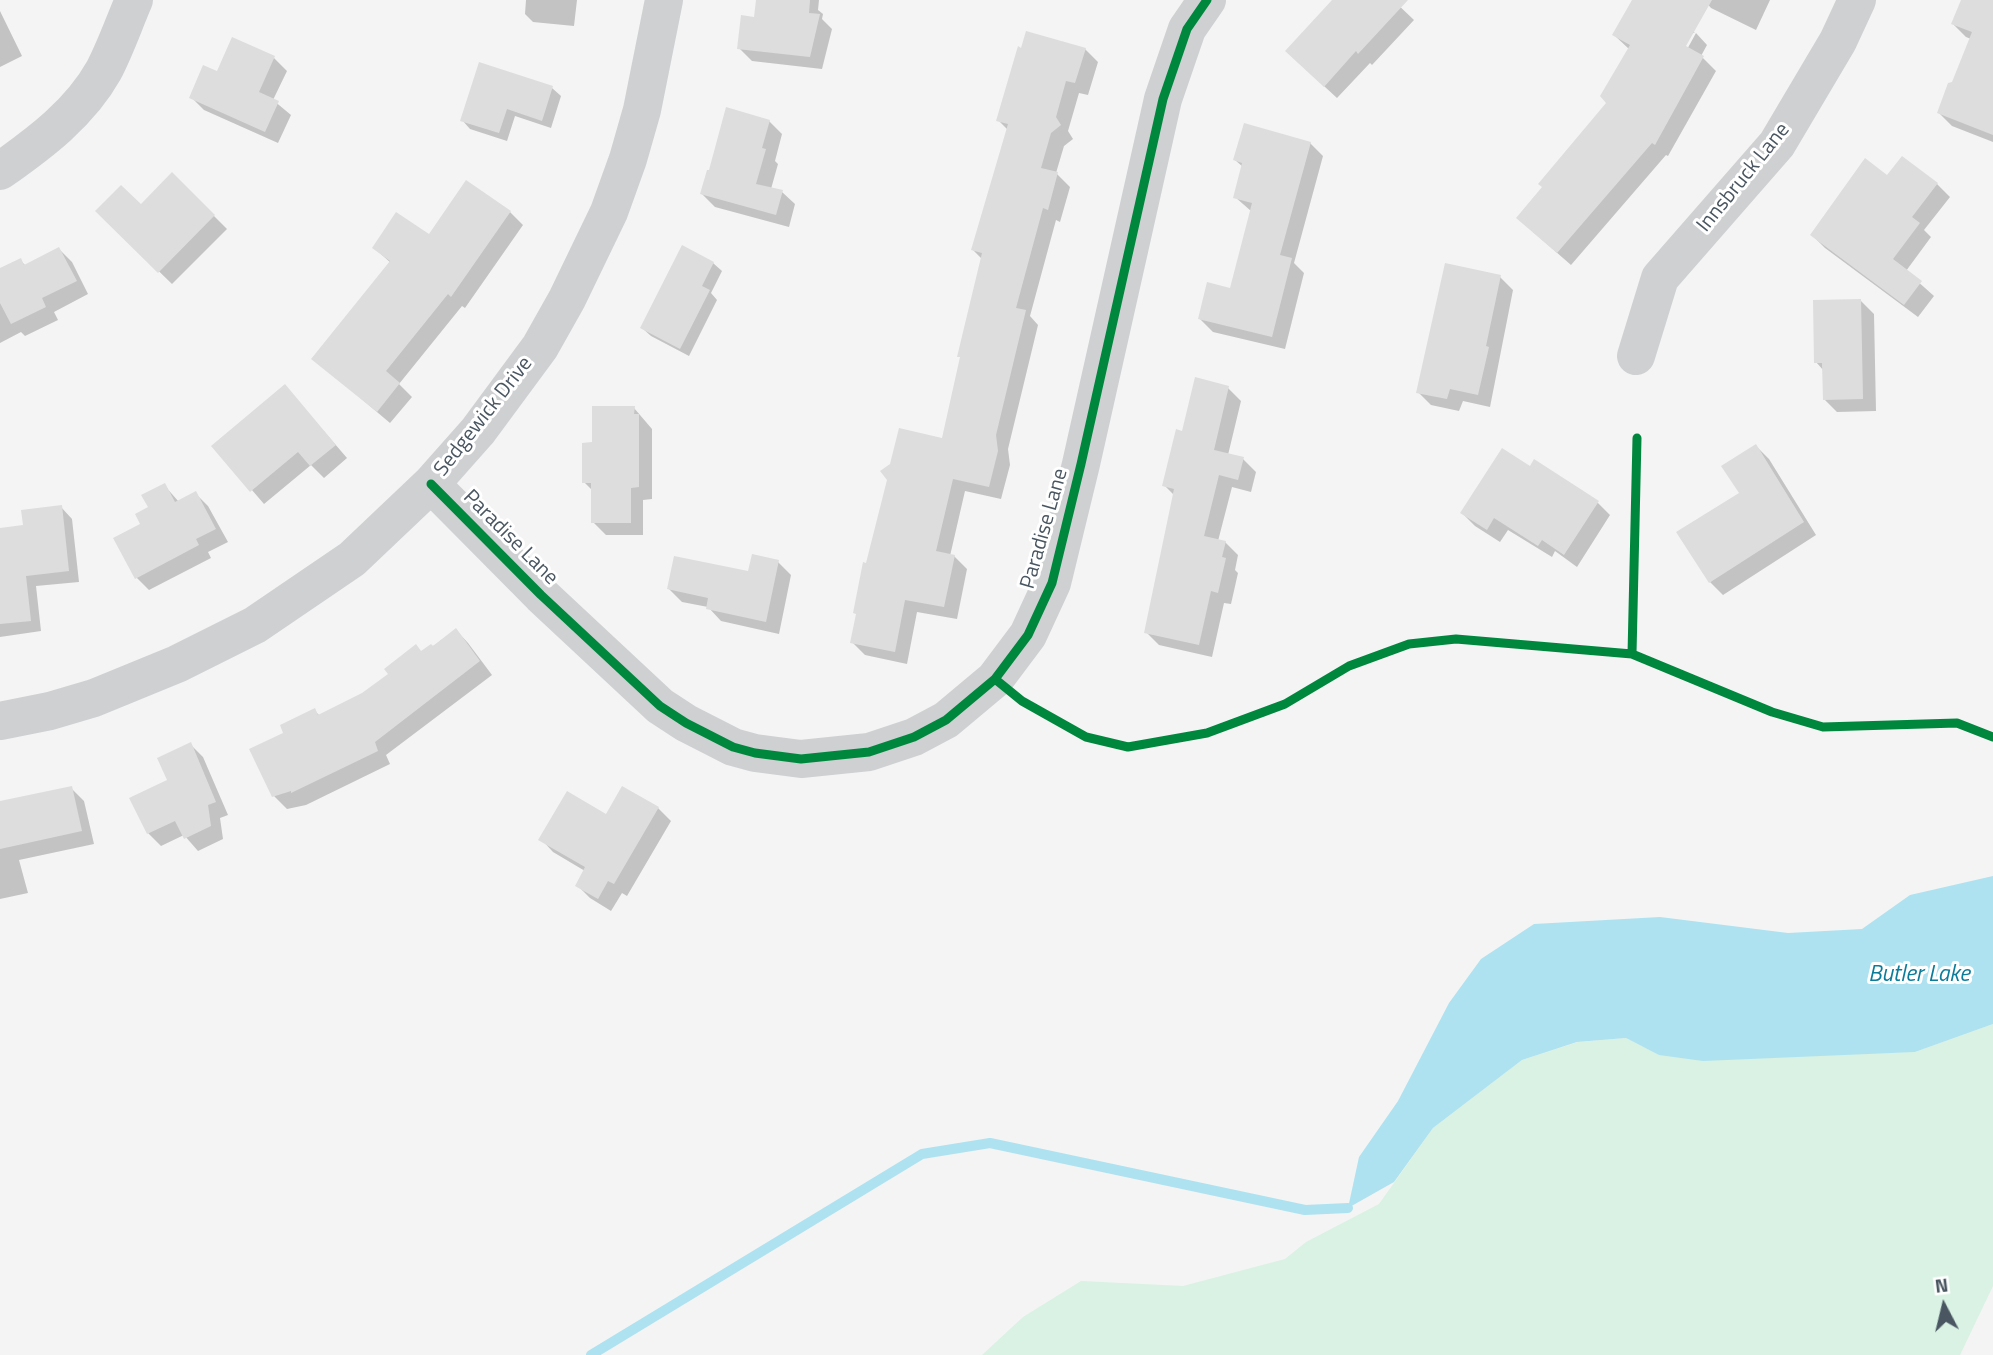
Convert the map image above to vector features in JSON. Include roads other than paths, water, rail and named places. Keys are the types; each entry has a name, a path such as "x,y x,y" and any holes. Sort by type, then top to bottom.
{"street":[{"path":"0,171 43,141 79,105 103,70 134,0"},
{"name":"Sedgewick Drive","path":"0,721 50,711 94,698 177,664 255,625 352,559 431,484 478,431 540,347 603,225 639,122 664,0"},
{"name":"Paradise Lane","path":"431,484 541,595 660,706 733,747 755,754 801,759 869,752 914,737 946,720 995,678 1028,635 1052,583 1163,99 1187,29 1207,0"},
{"name":"Innsbruck Lane","path":"1636,356 1660,278 1777,144 1838,41 1857,0"}],"water":[{"name":"Butler Lake","path":"1993,876 1993,1024 1915,1052 1703,1061 1659,1055 1626,1038 1577,1042 1522,1060 1433,1128 1394,1182 1348,1208 1359,1157 1398,1101 1449,1003 1481,959 1534,924 1660,917 1788,933 1862,929 1910,895"}],"waterway":[{"path":"591,1355 922,1154 990,1143 1305,1210 1348,1208"}]}
